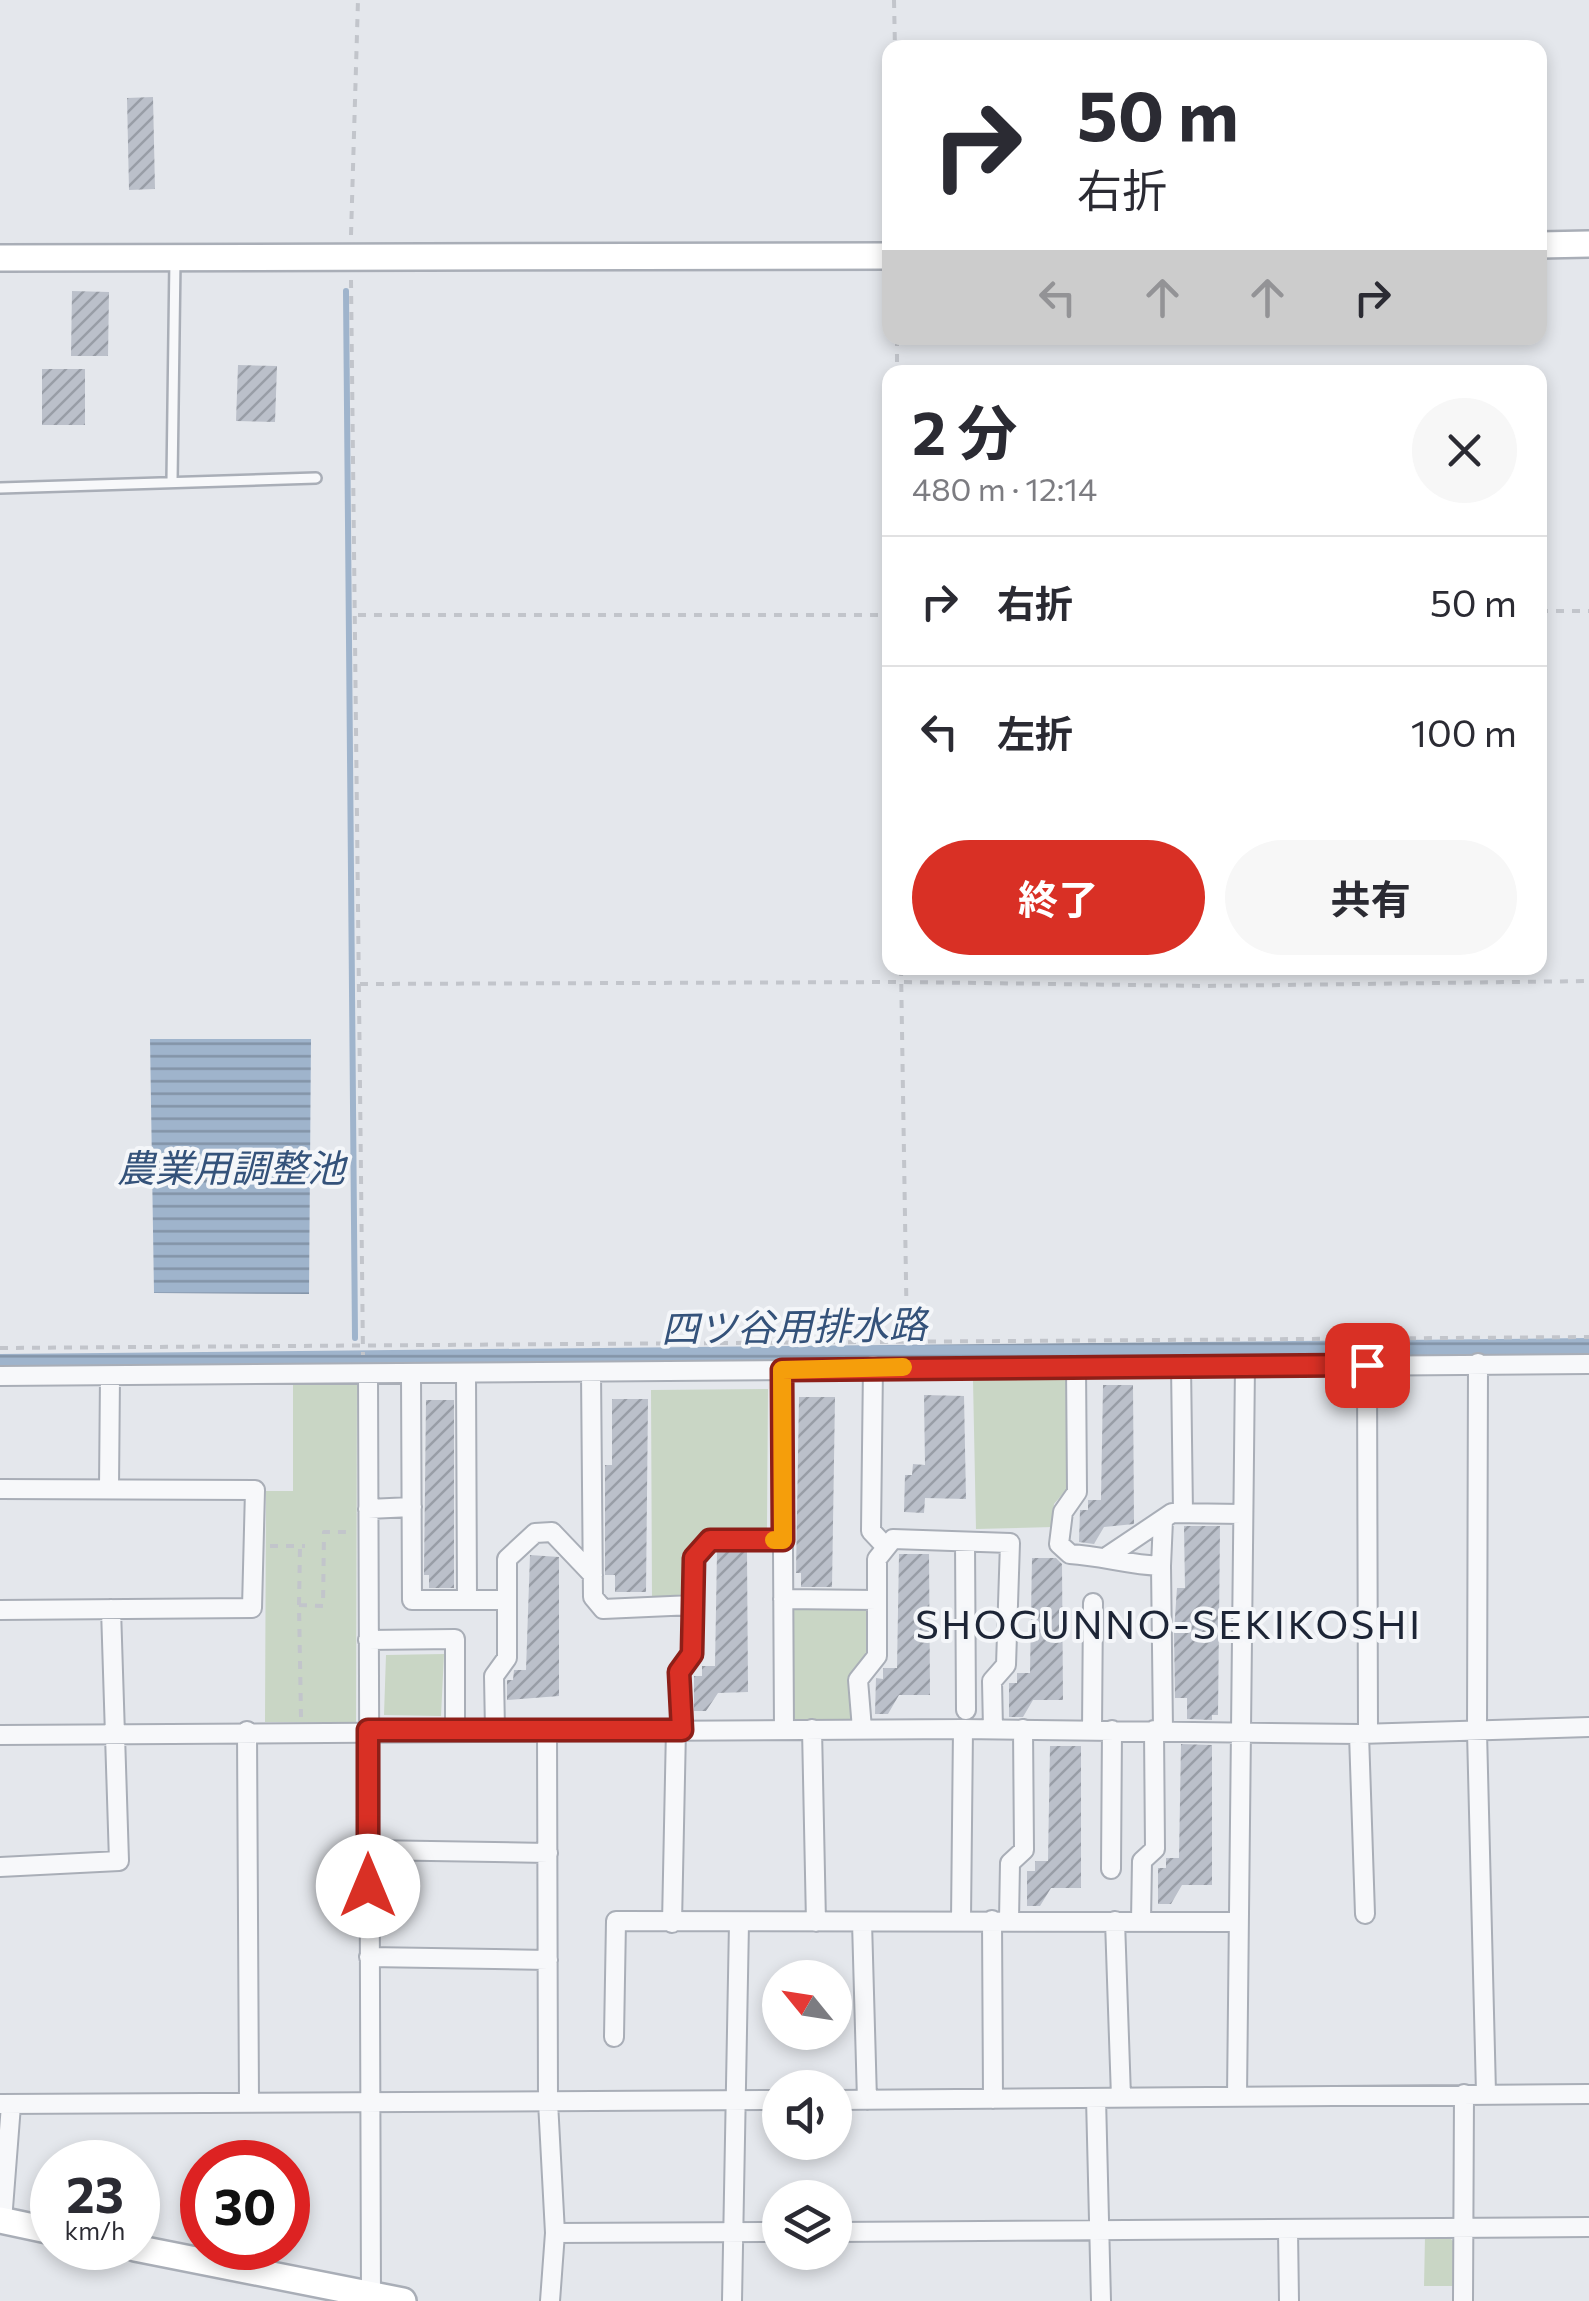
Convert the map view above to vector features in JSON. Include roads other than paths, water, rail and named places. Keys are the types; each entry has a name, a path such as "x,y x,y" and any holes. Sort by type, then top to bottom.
{"street":[{"path":"1547,245 1589,244"},
{"path":"0,258 882,256"},
{"path":"1478,1364 1478,1732 1486,2094"},
{"path":"0,1376 1589,1364"},
{"path":"1237,2096 1245,1365"},
{"path":"1365,1914 1367,1365"},
{"path":"1076,1366 1077,1492 1063,1512 1059,1544 1070,1554 1108,1556 1126,1565 1160,1566"},
{"path":"1181,1366 1183,1514"},
{"path":"873,1367 871,1531 886,1548"},
{"path":"782,1370 784,1730"},
{"path":"591,1372 593,1598 604,1610 693,1605"},
{"path":"466,1373 467,1600"},
{"path":"368,1374 371,2298"},
{"path":"412,1374 412,1600 507,1600"},
{"path":"108,1487 110,1376"},
{"path":"0,1488 255,1490 252,1608 0,1610"},
{"path":"368,1509 412,1507"},
{"path":"1108,1556 1163,1520 1183,1514 1242,1514"},
{"path":"1142,1921 1142,1861 1155,1849 1163,1520"},
{"path":"496,1730 494,1676 508,1658 508,1559 535,1533 552,1532 592,1575"},
{"path":"862,1730 858,1680 877,1656 877,1559 893,1539 1010,1543 1006,1665 992,1681 993,1729"},
{"path":"672,1923 679,1672 692,1654 694,1558 710,1540 783,1540"},
{"path":"966,1542 966,1710"},
{"path":"783,1599 877,1600"},
{"path":"1092,1730 1094,1603"},
{"path":"0,1867 119,1862 111,1609"},
{"path":"368,1640 455,1639 455,1730"},
{"path":"0,1735 679,1729 1363,1734 1589,1727"},
{"path":"812,1729 816,1922"},
{"path":"961,1920 963,1729"},
{"path":"547,1730 548,2102 554,2233 550,2301"},
{"path":"993,2099 1000,1920 1010,1863 1024,1850 1022,1730"},
{"path":"1112,1730 1112,1869"},
{"path":"247,1732 249,2102"},
{"path":"368,1850 548,1853"},
{"path":"614,2037 616,1921 1238,1922"},
{"path":"1116,1921 1121,2097"},
{"path":"862,1922 867,2100"},
{"path":"732,2301 738,1923"},
{"path":"369,1957 548,1960"},
{"path":"1464,2094 1464,2301"},
{"path":"852,2100 1589,2094"},
{"path":"1096,2098 1101,2301"},
{"path":"30,2226 1,2220 5,2104 762,2100"},
{"path":"852,2232 1463,2231 1589,2227"},
{"path":"1288,2231 1289,2301"},
{"path":"554,2233 762,2232"},
{"path":"160,2253 371,2298 403,2301"}],"lane":[{"path":"172,481 175,257"},
{"path":"0,488 316,478"}],"water":[{"name":"農業用調整池","path":"150,1039 311,1039 309,1294 154,1293"},
{"name":"四ツ谷用排水路","path":"1589,1338 1589,1357 0,1367 0,1354"}],"waterway":[{"path":"346,291 355,1338"}],"district":[{"name":"SHOGUNNO-SEKIKOSHI","path":"1169,1622"}]}
